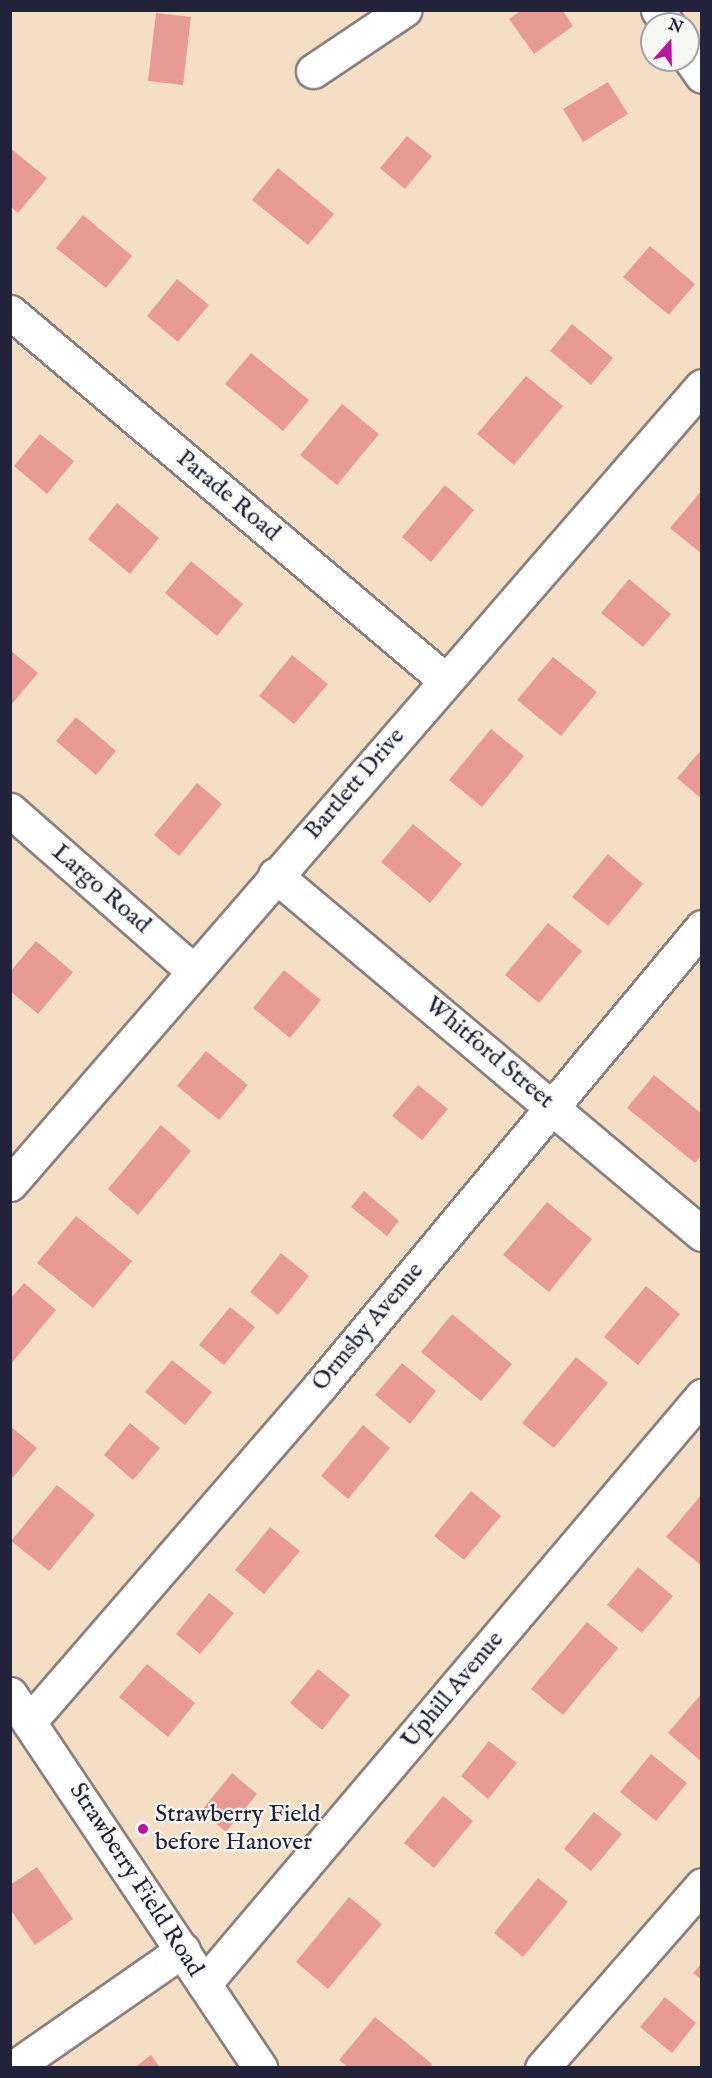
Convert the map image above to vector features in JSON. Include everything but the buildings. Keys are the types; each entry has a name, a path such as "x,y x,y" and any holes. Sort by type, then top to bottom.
{"street":[{"path":"313,70 404,10"},
{"name":"Parade Road","path":"10,312 445,680"},
{"name":"Bartlett Drive","path":"10,1184 191,969 702,386"},
{"name":"Largo Road","path":"10,810 191,969"},
{"name":"Whitford Street","path":"275,875 702,1234"},
{"name":"Ormsby Avenue","path":"28,1722 320,1386 551,1105 702,927"},
{"name":"Uphill Avenue","path":"204,1984 702,1396"},
{"name":"Strawberry Field Road","path":"10,1694 260,2067"},
{"path":"542,2067 702,1885"},
{"path":"14,2067 183,1950"}],"place":[{"name":"Strawberry Field before Hanover","path":"143,1829"}]}
